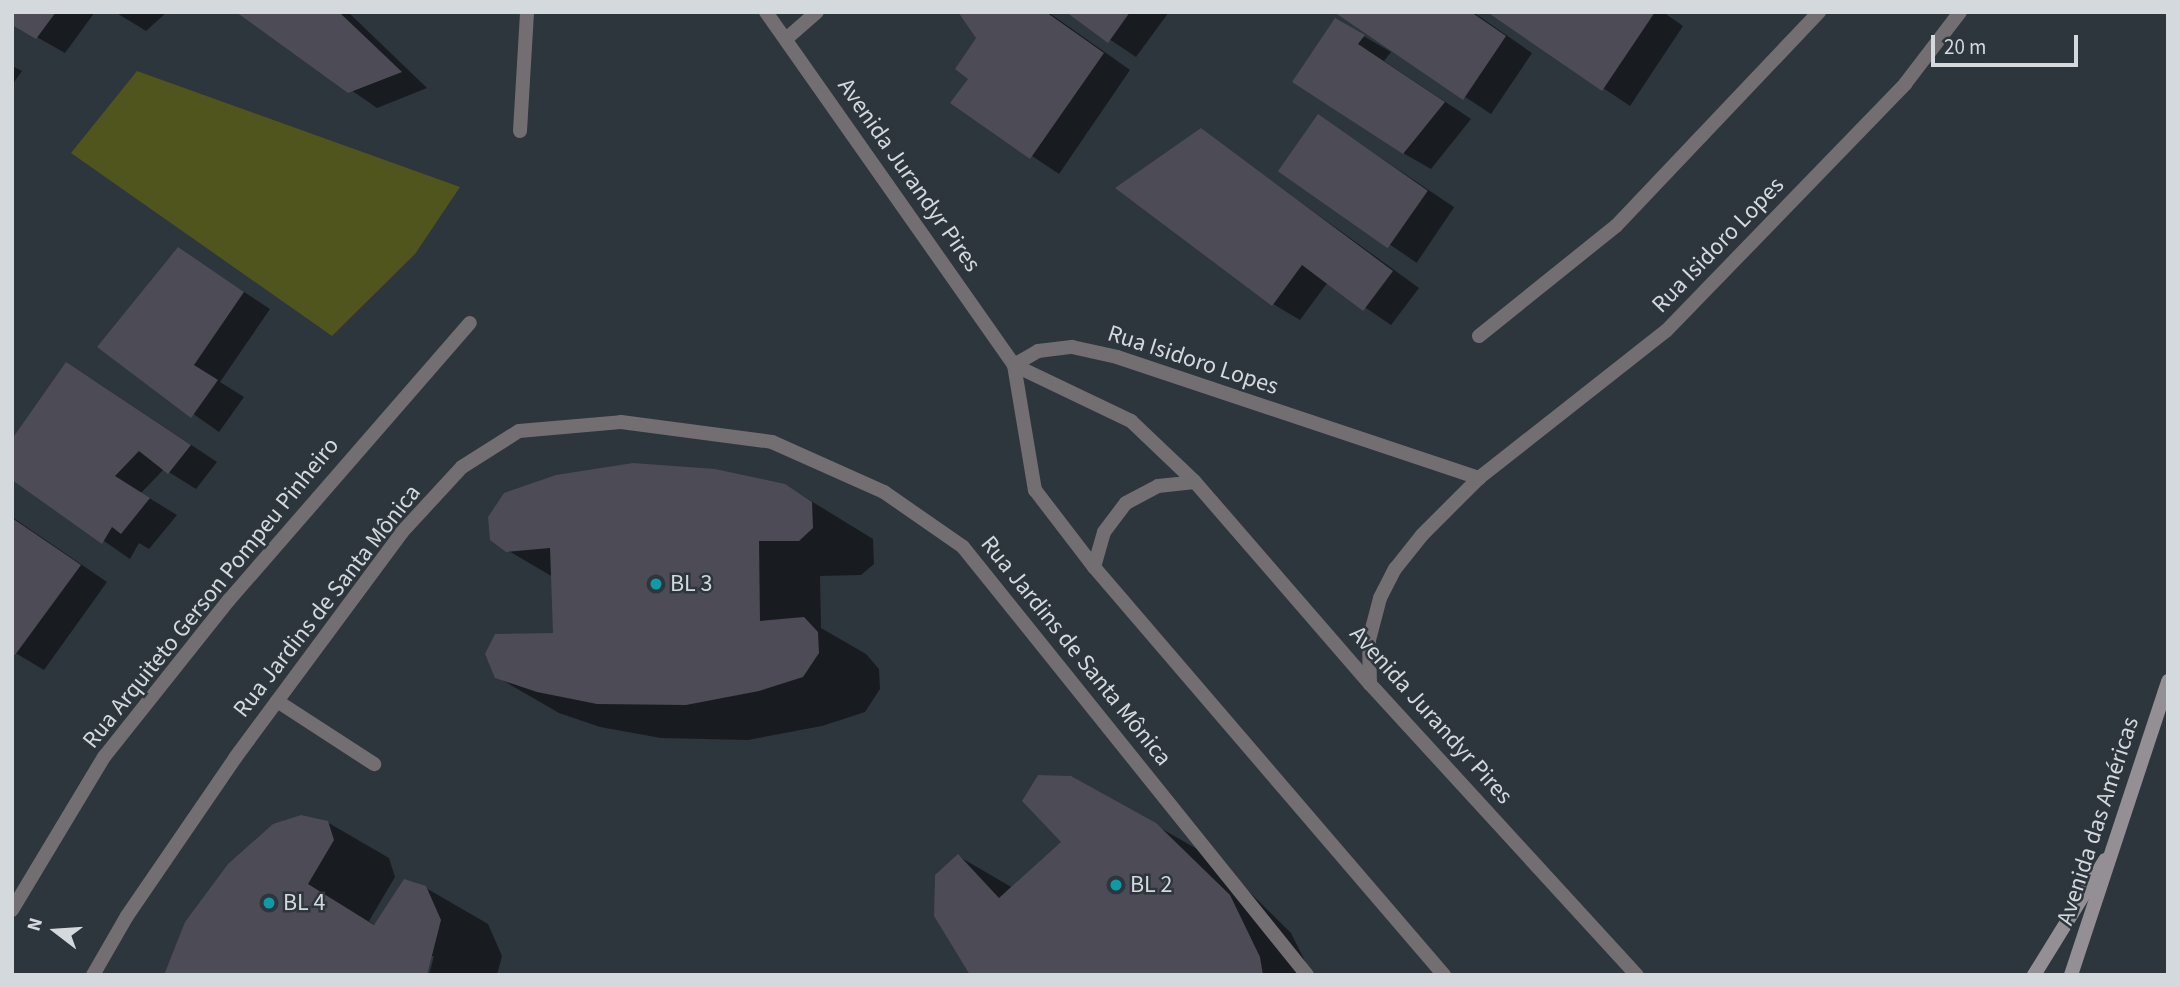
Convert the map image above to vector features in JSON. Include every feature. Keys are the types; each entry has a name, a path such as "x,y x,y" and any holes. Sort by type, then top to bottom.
{"main road":[{"name":"Avenida das Américas","path":"2071,975 2119,838 2168,681"},
{"path":"2034,975 2119,838"}],"street":[{"path":"520,131 527,12"},
{"name":"Avenida Jurandyr Pires","path":"766,12 1014,365 1035,490 1094,567 1444,975"},
{"path":"786,39 817,12"},
{"path":"1479,336 1616,226 1819,12"},
{"name":"Rua Isidoro Lopes","path":"1370,684 1368,640 1380,598 1395,569 1479,478 1666,331 1905,84 1959,12"},
{"name":"Rua Arquiteto Gerson Pompeu Pinheiro","path":"12,910 104,757 229,600 470,323"},
{"name":"Rua Isidoro Lopes","path":"1014,365 1038,351 1072,348 1117,357 1479,478"},
{"name":"Avenida Jurandyr Pires","path":"1014,365 1131,421 1195,482 1370,684 1637,975"},
{"name":"Rua Jardins de Santa Mônica","path":"93,975 127,916 277,701 402,532 462,467 519,430 621,422 772,442 884,492 963,547 1307,975"},
{"path":"1094,567 1104,532 1126,503 1158,486 1195,482"},
{"path":"277,701 374,764"}],"green space":[{"path":"137,71 460,187 415,254 332,336 71,153"}],"building":[{"path":"12,12 56,12 36,39 12,25"},
{"path":"236,12 339,12 402,72 348,93"},
{"path":"958,12 1046,12 1104,53 1030,159 950,103 968,79 955,69 976,38"},
{"path":"1066,12 1130,12 1108,43"},
{"path":"1334,12 1471,12 1506,36 1463,100"},
{"path":"1487,12 1655,12 1602,91"},
{"path":"1335,18 1365,35 1358,44 1445,102 1403,154 1292,82"},
{"path":"1318,114 1428,191 1388,248 1278,171"},
{"path":"1201,128 1393,271 1363,311 1302,265 1272,306 1115,188"},
{"path":"178,247 244,292 194,365 218,380 191,418 97,347"},
{"path":"66,362 191,445 168,474 139,451 115,476 150,498 121,534 112,527 102,544 12,480 12,439"},
{"name":"BL 3","path":"633,463 715,469 785,484 812,502 813,528 799,541 759,541 760,621 804,617 818,632 819,653 803,677 759,691 686,705 597,704 537,692 495,678 485,654 495,634 553,633 550,548 506,552 490,540 488,517 504,493 556,475"},
{"path":"12,518 81,565 15,655 12,653"},
{"name":"BL 2","path":"1038,775 1071,776 1156,823 1230,895 1260,957 1263,975 970,975 934,916 935,875 958,854 999,898 1061,842 1022,801"},
{"name":"BL 4","path":"301,815 328,821 334,840 308,884 374,925 404,879 426,886 441,920 427,975 164,975 185,922 228,864 273,824"}],"place":[{"name":"BL 3","path":"656,584"},
{"name":"BL 2","path":"1116,885"},
{"name":"BL 4","path":"269,903"}]}
